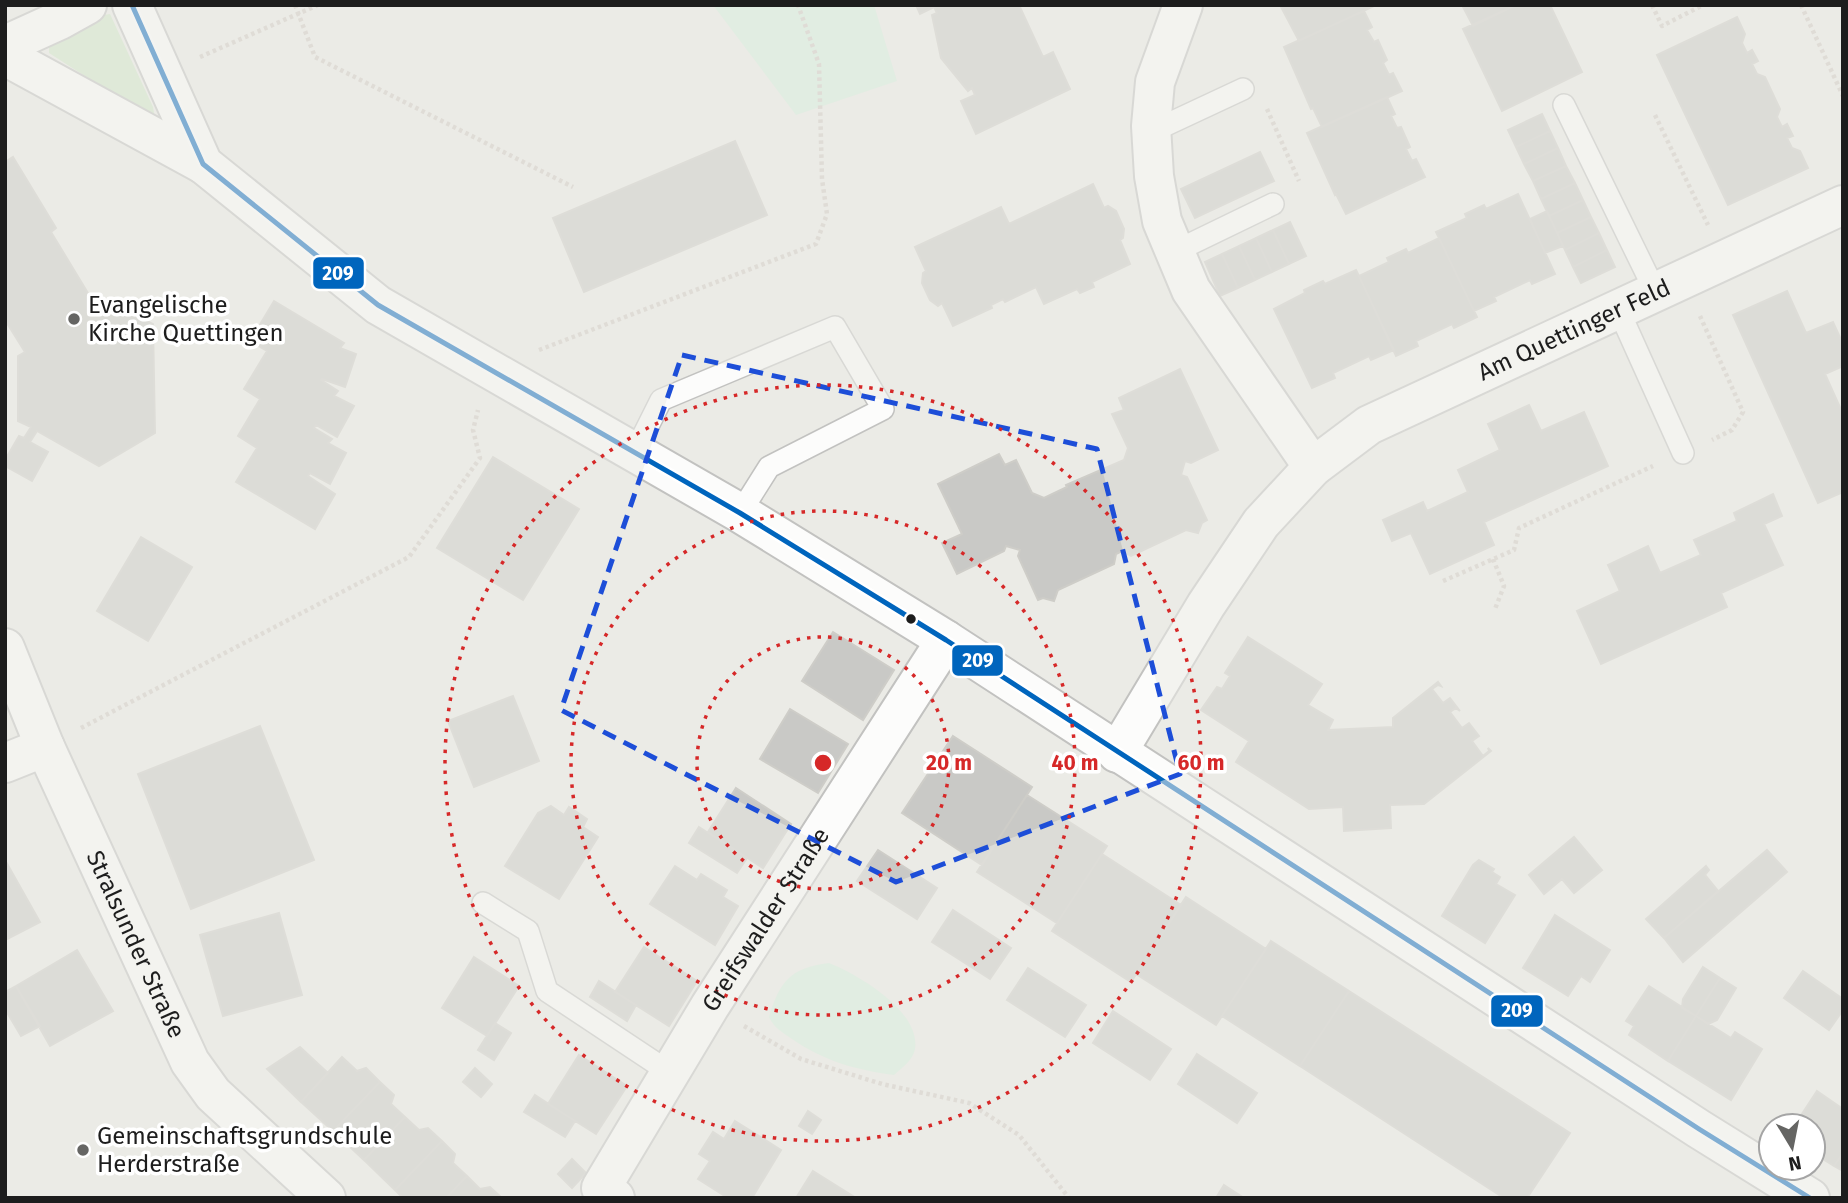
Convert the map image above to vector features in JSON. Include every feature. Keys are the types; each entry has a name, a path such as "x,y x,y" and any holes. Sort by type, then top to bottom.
{"street":[{"path":"5,45 87,5"},
{"path":"132,5 203,164"},
{"path":"1183,5 1155,82 1152,126 1154,176 1160,210 1174,252 1191,289 1314,467"},
{"path":"5,55 203,164 377,305 740,513 946,640 1699,1129 1810,1198"},
{"name":"Am Quettinger Feld","path":"1117,752 1206,605 1261,523 1314,467 1369,425 1843,205"},
{"name":"Greifswalder Straße","path":"615,1198 601,1188 669,1072 946,640"},
{"name":"Stralsunder Straße","path":"5,648 45,747 190,1062 213,1094 327,1198"},
{"path":"5,763 45,747"}],"lane":[{"path":"1152,126 1166,125 1243,89"},
{"path":"1564,105 1669,287"},
{"path":"1174,252 1273,204"},
{"path":"1619,311 1683,453"},
{"path":"635,452 661,400 835,327 883,409 769,467 740,513"},
{"path":"483,903 528,931 547,990 669,1072"}],"path":[{"path":"295,5 315,57 573,187"},
{"path":"163,74 318,5"},
{"path":"45,747 409,557 480,458 473,430 490,368 816,244 827,214 822,179 819,64 798,5"},
{"path":"1652,5 1661,26 1703,5"},
{"path":"1801,5 1843,96"},
{"path":"1243,89 1257,86 1301,186 1273,204"},
{"path":"1655,115 1725,261"},
{"path":"1443,581 1514,550 1519,528 1732,430 1743,412 1669,287"},
{"path":"1493,559 1504,586 1495,609"},
{"path":"710,1006 801,1059 882,1084 969,1103 1019,1135 1069,1198"}],"highlighted area":[{"path":"682,355 1097,449 1180,774 896,882 561,710"}],"green space":[{"path":"713,5 874,5 897,81 796,115"},
{"path":"110,14 153,107 154,113 149,117 49,53 49,46"},
{"path":"829,963 885,996 908,1021 914,1035 914,1053 894,1075 828,1059 792,1039 771,1021 769,1017 773,1005 788,978 805,968"}],"building":[{"path":"916,5 1019,5 1043,57 1053,52 1070,89 976,134 961,101 975,95 972,88 968,91 941,58 932,15 937,13 934,7 920,14"},
{"path":"1280,5 1376,5 1299,41"},
{"path":"1462,5 1516,5 1473,26"},
{"path":"1516,5 1550,5 1582,72 1502,111 1463,29"},
{"path":"1364,11 1372,27 1367,30 1374,42 1378,40 1387,60 1383,63 1389,75 1393,73 1402,91 1322,127 1313,108 1311,109 1284,47"},
{"path":"1737,17 1745,34 1742,43 1747,53 1752,50 1758,61 1752,64 1757,74 1765,77 1780,109 1777,117 1782,127 1787,124 1793,136 1787,138 1792,148 1800,151 1808,168 1728,205 1657,55"},
{"path":"1387,97 1395,114 1391,116 1397,128 1401,127 1410,147 1406,149 1412,161 1416,159 1425,177 1346,214 1307,133"},
{"path":"1542,114 1550,131 1516,147 1508,130"},
{"path":"1550,131 1558,148 1524,164 1516,147"},
{"path":"735,141 767,215 584,292 553,218"},
{"path":"1558,148 1566,166 1533,181 1524,164"},
{"path":"1260,152 1274,181 1195,218 1181,189"},
{"name":"Evangelische Kirche Quettingen","path":"13,157 56,228 51,232 97,308 111,300 121,307 125,300 146,312 143,319 153,324 155,433 99,466 37,431 30,442 48,452 32,481 5,466 5,460 19,436 24,438 31,427 18,421 18,356 25,352 5,320 5,162"},
{"path":"1566,166 1575,183 1541,199 1533,181"},
{"path":"1575,183 1583,200 1549,216 1541,199"},
{"path":"1093,184 1104,208 1108,206 1116,211 1124,229 1123,238 1120,240 1130,264 1092,282 1094,287 1080,293 1077,289 1044,304 1036,287 1005,302 1003,299 991,305 992,308 953,326 942,303 938,306 930,300 922,283 923,273 926,271 915,247 1001,207 1009,224"},
{"path":"1518,194 1555,274 1532,284 1530,280 1494,297 1496,301 1474,311 1436,232 1467,218 1465,214 1484,205 1486,209"},
{"path":"1583,200 1591,217 1557,233 1549,216"},
{"path":"1547,211 1563,246 1545,253 1530,219"},
{"path":"1591,217 1599,233 1565,250 1557,233"},
{"path":"1290,222 1306,256 1289,264 1273,230"},
{"path":"1273,230 1289,264 1272,272 1256,238"},
{"path":"1599,233 1607,250 1573,267 1565,250"},
{"path":"1256,238 1272,272 1255,280 1239,246"},
{"path":"1439,238 1477,317 1454,328 1452,324 1416,341 1418,346 1396,356 1359,276 1389,262 1387,258 1406,249 1408,253"},
{"path":"1239,246 1255,280 1238,288 1222,254"},
{"path":"1607,250 1615,267 1581,283 1573,267"},
{"path":"1222,254 1238,288 1220,296 1205,262"},
{"path":"1356,270 1394,350 1371,360 1369,356 1333,373 1335,378 1312,388 1274,309 1305,293 1304,290"},
{"path":"1787,291 1806,333 1833,322 1843,344 1843,366 1825,374 1843,414 1843,492 1818,503 1733,315"},
{"path":"274,301 344,343 340,348 356,354 345,387 321,380 338,391 334,396 354,406 337,437 316,425 314,428 332,439 328,443 346,453 330,484 310,473 308,476 335,494 315,529 236,482 257,448 238,436 260,399 244,389 267,351 250,341"},
{"path":"1180,369 1218,450 1191,463 1185,461 1181,475 1187,477 1207,520 1202,523 1198,533 1186,530 1131,556 1122,551 1116,554 1114,564 1058,590 1054,601 1043,598 1038,600 1018,556 1020,550 1006,546 1004,551 957,574 942,543 962,534 938,484 999,454 1005,465 1016,460 1032,493 1044,498 1067,487 1066,485 1124,460 1128,448 1112,414 1124,410 1119,398"},
{"path":"1529,405 1541,431 1584,412 1608,466 1484,522 1494,545 1430,574 1411,533 1392,541 1383,520 1423,502 1427,511 1468,492 1458,470 1500,450 1488,424"},
{"path":"493,457 579,509 523,600 437,548"},
{"path":"1773,494 1782,516 1764,524 1783,565 1721,593 1727,607 1601,664 1577,611 1620,591 1608,565 1648,546 1660,573 1701,555 1694,540 1737,521 1734,513"},
{"path":"141,537 192,567 148,641 97,611"},
{"path":"833,632 894,670 863,720 802,681"},
{"path":"1248,637 1322,684 1308,705 1333,720 1328,730 1393,727 1393,718 1438,682 1441,686 1432,689 1443,703 1450,698 1460,711 1456,708 1450,712 1462,728 1469,723 1479,736 1472,741 1483,756 1489,751 1488,748 1491,751 1424,804 1390,805 1391,828 1344,831 1343,807 1309,809 1236,762 1249,741 1201,710 1217,687 1222,689 1230,676 1225,673"},
{"path":"513,696 539,761 474,787 448,721"},
{"path":"790,709 848,744 818,793 760,759"},
{"path":"260,726 314,860 191,909 138,774"},
{"path":"953,736 1032,787 982,865 902,813"},
{"path":"736,788 791,824 763,868 708,832"},
{"path":"1027,795 1107,846 1057,923 977,872"},
{"path":"551,806 564,815 569,807 587,819 583,827 598,837 559,899 505,866 538,813"},
{"path":"699,827 747,858 737,873 689,843"},
{"path":"1574,837 1602,870 1574,893 1562,879 1544,894 1529,875"},
{"path":"878,850 937,888 917,919 857,881"},
{"path":"1767,850 1787,872 1683,962 1664,938"},
{"path":"1102,854 1181,905 1131,982 1052,931"},
{"path":"5,860 40,922 5,940"},
{"path":"1479,860 1494,869 1492,872 1500,877 1496,884 1515,895 1485,943 1442,916 1473,865"},
{"path":"675,866 697,880 701,874 727,890 723,897 738,906 715,945 650,904"},
{"path":"1706,866 1709,870 1705,875 1718,891 1664,938 1646,919"},
{"path":"1186,897 1266,949 1216,1025 1136,974"},
{"path":"953,910 1011,948 990,979 932,942"},
{"path":"279,913 302,995 223,1016 200,935"},
{"path":"1555,915 1610,950 1590,982 1581,976 1568,996 1523,968"},
{"path":"1271,941 1349,991 1300,1066 1222,1016"},
{"path":"644,947 697,981 669,1026 615,992"},
{"path":"77,950 113,1011 50,1046 16,986"},
{"path":"474,957 519,986 487,1036 442,1008"},
{"path":"1703,967 1720,978 1696,1016 1682,1008 1683,999"},
{"path":"1028,968 1086,1005 1065,1037 1007,1000"},
{"path":"1803,971 1843,999 1843,1010 1829,1030 1784,998"},
{"path":"1720,978 1736,988 1717,1020 1708,1024 1696,1016"},
{"path":"599,981 636,1005 627,1021 590,997"},
{"path":"16,986 40,1026 21,1036 5,1009 5,992"},
{"path":"1649,986 1696,1016 1668,1061 1629,1035 1634,1026 1626,1021"},
{"path":"1349,991 1570,1133 1527,1198 1504,1198 1300,1066"},
{"path":"1113,1011 1171,1049 1150,1080 1093,1043"},
{"path":"1696,1016 1731,1038 1735,1032 1762,1049 1731,1100 1668,1061"},
{"path":"495,1023 511,1033 494,1060 478,1050"},
{"path":"300,1047 328,1073 301,1102 267,1069"},
{"path":"1197,1054 1257,1093 1237,1123 1178,1084"},
{"path":"579,1055 627,1086 596,1134 548,1104"},
{"path":"342,1057 357,1071 366,1068 380,1082 333,1131 301,1102"},
{"path":"475,1068 492,1084 481,1097 463,1082"},
{"path":"380,1082 394,1095 391,1104 405,1117 364,1160 333,1131"},
{"path":"1817,1091 1843,1109 1843,1153 1834,1166 1827,1162 1827,1112 1803,1112"},
{"path":"535,1095 575,1121 565,1137 524,1112"},
{"path":"808,1111 821,1120 812,1134 799,1126"},
{"path":"405,1117 419,1130 428,1128 442,1141 395,1190 364,1160"},
{"path":"735,1121 781,1150 752,1198 728,1198 698,1179 710,1161 699,1154 713,1132 724,1139"},
{"path":"442,1141 455,1154 453,1163 467,1176 446,1198 403,1198 395,1190"},
{"path":"1843,1153 1843,1171 1834,1166"},
{"path":"572,1159 586,1173 572,1188 558,1174"},
{"path":"813,1171 856,1198 796,1198"},
{"path":"467,1176 480,1189 490,1187 502,1198 446,1198"},
{"path":"1224,1185 1244,1198 1216,1198"}],"transit line":[{"name":"209","path":"132,5 203,164 378,305 740,513 946,640 1699,1129 1810,1198"}],"place":[{"name":"Evangelische Kirche Quettingen","path":"74,319"},
{"name":"Gemeinschaftsgrundschule Herderstraße","path":"83,1150"}]}
